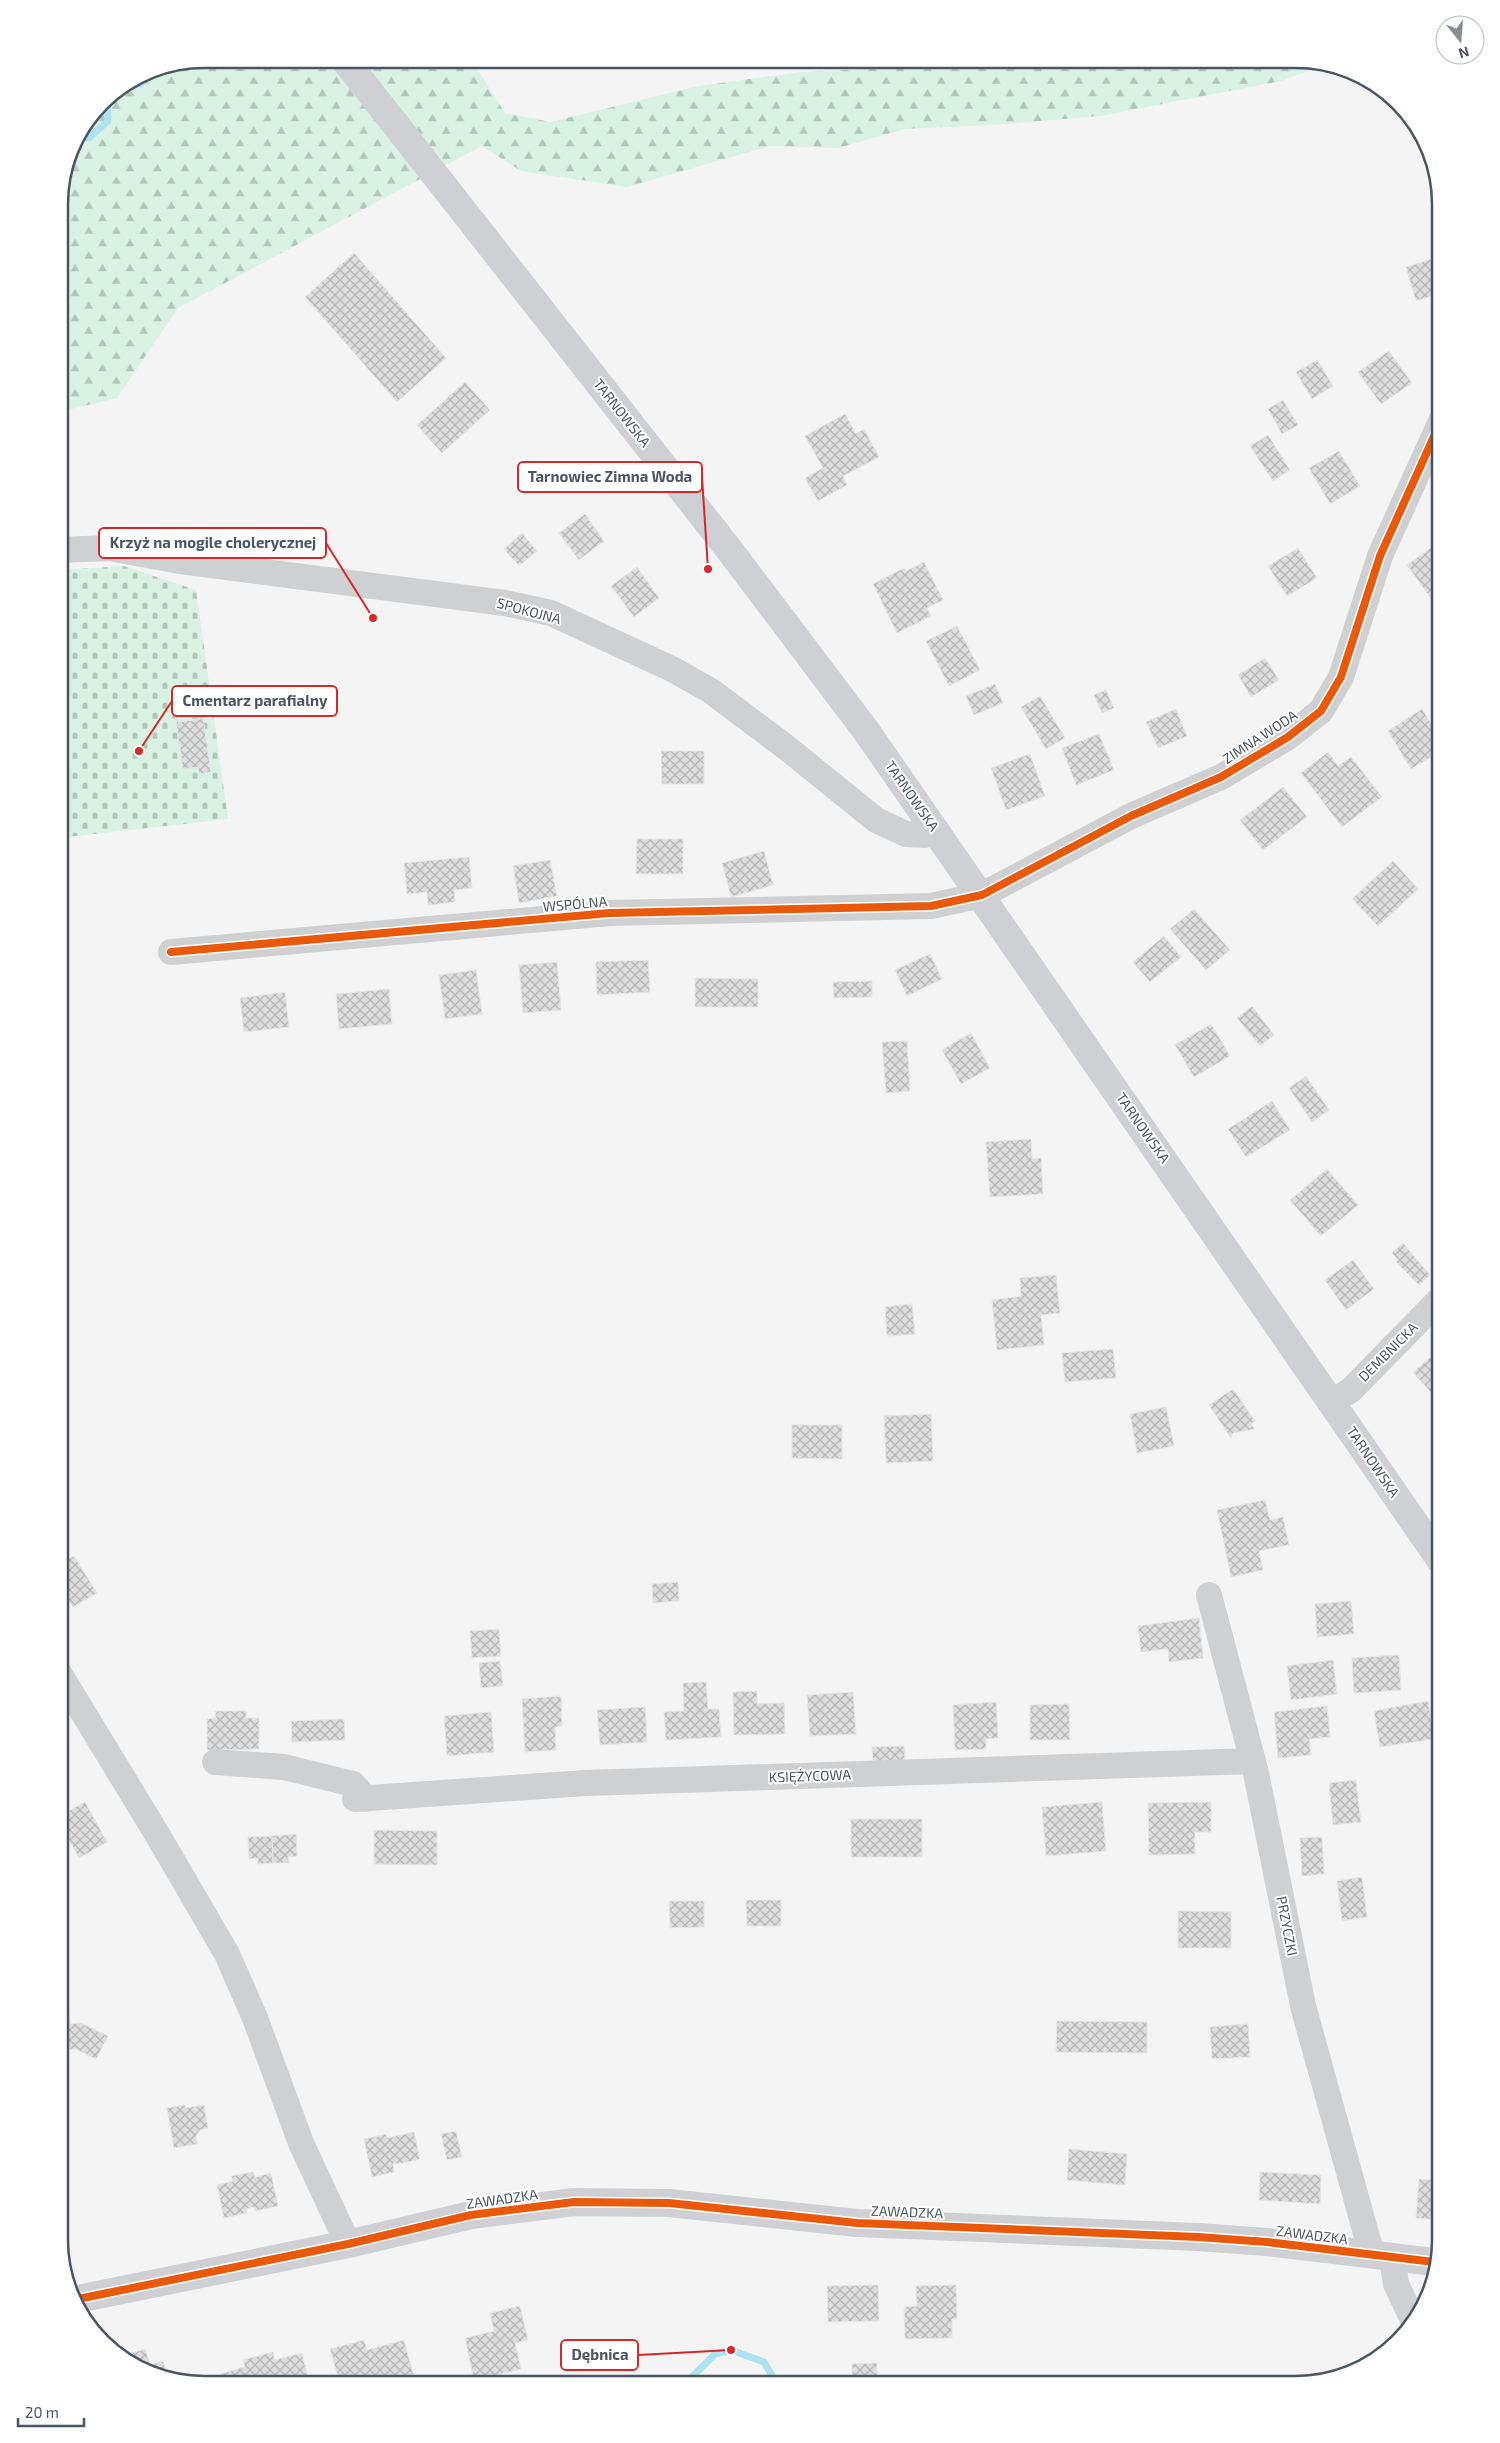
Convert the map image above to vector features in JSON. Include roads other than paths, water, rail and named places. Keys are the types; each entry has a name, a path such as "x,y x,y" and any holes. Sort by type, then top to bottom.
{"main road":[{"name":"TARNOWSKA","path":"350,67 743,568 867,732 982,895 1432,1548"},
{"name":"ZAWADZKA","path":"82,2298 382,2237 480,2214 574,2202 621,2201 715,2206 857,2223 1257,2241 1430,2262"}],"street":[{"name":"ZIMNA WODA","path":"982,895 1131,816 1221,777 1288,737 1321,711 1341,678 1380,556 1432,441"},
{"name":"SPOKOJNA","path":"68,550 109,548 188,562 505,603 551,614 672,669 711,691 788,748 876,820 906,834 925,835 938,832"},
{"name":"WSPÓLNA","path":"171,952 610,913 931,906 982,895"},
{"name":"DEMBNICKA","path":"1332,1402 1351,1390 1432,1307"},
{"name":"PRZYCZKI","path":"1209,1595 1253,1761 1303,2006 1382,2256 1410,2313"},
{"path":"67,1686 158,1834 226,1954 254,2018 301,2143 348,2244"},
{"name":"KSIĘŻYCOWA","path":"215,1762 284,1767 353,1784 361,1799 586,1783 1253,1761"}],"waterway":[{"name":"ZIMNA WODA","path":"86,138 89,138 108,121 107,108"},
{"path":"694,2375 715,2354 731,2350 764,2362 772,2376"}],"place":[{"name":"Tarnowiec Zimna Woda","path":"708,569"},
{"name":"Krzyż na mogile cholerycznej","path":"373,618"},
{"name":"Cmentarz parafialny","path":"139,751"},
{"name":"Dębnica","path":"731,2350"}]}
